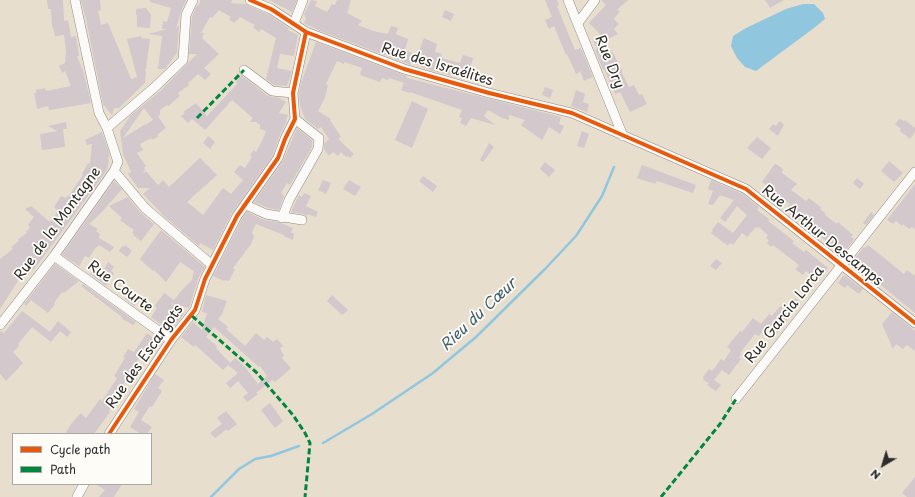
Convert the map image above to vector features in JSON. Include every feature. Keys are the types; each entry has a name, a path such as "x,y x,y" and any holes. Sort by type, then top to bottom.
{"street":[{"name":"Rue de la Montagne","path":"0,325 54,256 114,171 118,162 107,128 99,113 75,0"},
{"path":"107,128 156,86 183,60 186,15 193,0"},
{"name":"Rue des Israélites","path":"250,0 271,9 306,32 404,69 489,93 572,113 623,136"},
{"path":"294,24 303,0"},
{"name":"Rue Dry","path":"568,0 623,136"},
{"path":"578,23 595,0"},
{"path":"282,218 289,200 318,149 319,138 295,119 293,92 306,32"},
{"path":"244,70 272,91 293,92"},
{"name":"Rue des Escargots","path":"110,433 171,340 195,310 205,280 237,216 278,158 295,119"},
{"name":"Rue Arthur Descamps","path":"623,136 746,189 915,323"},
{"path":"114,171 146,208 212,265"},
{"name":"Rue Garcia Lorca","path":"736,399 915,172"},
{"path":"246,205 266,214 282,218 302,220"},
{"name":"Rue Courte","path":"54,256 171,340"},
{"path":"77,497 83,485"}],"water":[{"path":"803,4 814,4 823,13 825,19 756,71 745,67 737,58 731,46 733,36 746,28 786,9"}],"building":[{"path":"47,0 63,0 64,21 68,20 71,37 76,36 79,56 77,57 83,70 91,103 49,110 48,106 37,109 34,93 36,93 36,90 45,88 46,91 71,86 65,71 62,73 59,66 65,63 66,51 64,35 55,36 52,27 51,9 48,9"},
{"path":"81,0 100,0 101,10 98,11 101,25 108,23 131,79 137,77 127,39 141,36 141,38 150,39 145,69 145,83 119,108 114,108 112,115 103,104"},
{"path":"150,0 186,0 176,28 179,25 177,53 165,69 158,69 162,36 148,34 168,29 162,29 163,21 167,22 171,8 150,2"},
{"path":"200,0 232,0 231,3 246,4 268,14 289,28 288,30 298,35 294,56 280,54 277,68 292,71 287,86 274,85 266,79 276,38 261,29 259,32 253,27 255,25 240,17 234,23 229,19 231,17 219,10 212,18 210,17 201,33 204,33 202,38 219,54 204,68 211,74 205,80 198,74 188,83 189,85 178,93 180,96 168,106 167,105 160,110 160,115 158,116 166,128 157,135 159,136 152,140 151,138 140,144 143,150 137,153 146,166 142,174 146,171 158,185 163,180 169,187 200,158 217,175 187,202 203,215 223,188 231,194 243,180 234,172 240,165 245,168 252,157 250,155 254,150 256,152 266,131 260,129 260,125 256,122 250,122 253,118 232,100 205,130 192,119 188,123 181,116 185,113 183,112 196,103 207,116 238,83 236,82 241,75 268,96 279,98 286,102 279,113 288,115 287,121 279,137 273,155 232,213 213,250 200,243 199,246 165,217 143,194 150,188 138,188 128,174 131,172 123,154 120,131 130,116 160,91 197,54 189,54 192,17 196,7 200,3","holes":["144,108 153,120 145,125 144,123 144,125 123,138"]},
{"path":"269,0 297,0 292,12"},
{"path":"311,0 317,1 315,6 327,12 332,4 335,5 337,0 351,0 347,13 362,21 358,25 373,31 388,34 391,26 398,28 396,34 408,39 405,50 416,55 416,53 418,54 424,38 437,44 435,52 442,54 441,58 460,63 463,55 473,58 469,73 461,71 459,77 433,71 411,63 411,65 320,31 304,23 306,19 304,14"},
{"path":"545,0 557,0 559,5 557,6 575,50 581,48 593,77 584,81 581,73 582,71 576,74 554,26 549,29 545,20 552,17"},
{"path":"601,0 628,0 617,10 620,11 614,19 619,24 614,29 618,34 604,41 610,53 612,51 629,87 634,85 639,95 642,94 647,104 630,112 620,92 615,94 595,50 597,49 593,41 600,34 589,23 606,5"},
{"path":"765,0 784,0 770,8"},
{"path":"146,8 151,15 150,28 137,27 136,9"},
{"path":"445,10 454,14 451,21 442,17"},
{"path":"316,42 407,76 407,78 561,117 559,124 564,126 560,134 549,127 542,140 521,125 525,120 509,115 509,120 502,118 488,110 484,116 495,125 471,118 466,126 460,123 462,118 459,117 462,110 401,90 404,83 389,78 388,80 382,78 380,82 360,75 362,68 337,61 326,84 328,85 325,98 318,111 331,119 330,120 341,137 338,139 354,154 350,158 348,156 346,157 341,152 338,156 333,152 329,156 324,149 324,144 329,139 321,127 318,129 305,119 300,105 299,93 301,83"},
{"path":"545,87 553,90 550,98 542,95"},
{"path":"576,90 585,94 583,102 589,104 587,112 571,106"},
{"path":"412,101 428,109 412,148 395,140"},
{"path":"899,119 905,120 915,128 915,132 910,139 900,131 901,129 895,124"},
{"path":"780,121 784,125 778,136 769,129 773,124 776,126"},
{"path":"66,122 67,129 63,129 65,147 42,150 40,134 57,131 48,126"},
{"path":"297,128 312,140 312,147 290,185 287,183 281,193 284,196 279,210 268,208 254,202 283,161"},
{"path":"582,131 589,134 584,148 577,146"},
{"path":"102,132 110,155 108,158 107,170 39,263 27,276 23,273 0,309 0,259 13,249 11,247 19,241 18,239 27,233 26,231 30,228 28,225 34,217 25,209 31,206 50,222 58,211 54,207 61,196 66,198 67,196 68,197 83,175 82,174 88,163 90,164 92,144 87,145 85,140"},
{"path":"208,136 215,142 210,149 203,143"},
{"path":"757,137 771,148 762,159 747,148"},
{"path":"489,143 494,147 483,162 480,160"},
{"path":"889,161 903,173 894,182 881,171"},
{"path":"545,162 555,170 549,177 540,169"},
{"path":"776,164 783,169 782,173 797,184 791,190 806,201 809,198 822,208 820,209 826,214 825,215 837,224 838,222 853,235 851,237 854,239 843,254 786,209 790,204 762,182"},
{"path":"642,165 696,185 693,193 657,181 655,184 637,178"},
{"path":"423,176 437,186 433,192 419,181"},
{"path":"857,178 864,184 860,189 853,183"},
{"path":"323,180 331,183 326,194 318,190"},
{"path":"349,180 361,187 355,196 343,189"},
{"path":"711,180 743,194 759,207 757,210 769,219 768,221 794,241 792,243 804,252 806,250 828,268 818,280 806,271 803,275 795,269 799,265 773,245 771,247 767,243 769,240 766,238 768,235 759,227 756,227 747,237 742,233 733,245 730,243 728,246 711,233 718,222 733,233 747,215 737,206 725,222 720,218 734,200 720,195 713,205 708,204 713,191 708,189"},
{"path":"114,181 122,189 102,212 89,224 98,229 96,231 100,234 99,238 114,247 110,252 99,245 89,258 85,256 79,266 62,255"},
{"path":"915,184 915,229 912,227 909,229 896,221 893,224 887,220"},
{"path":"304,193 311,196 306,206 318,212 316,217 291,212 299,195 302,197"},
{"path":"128,197 140,212 154,224 141,241 133,235 134,234 132,233 134,230 120,220 122,218 109,206"},
{"path":"247,212 264,220 278,222 293,228 291,232 294,234 293,240 256,224 252,232 254,237 251,244 233,268 235,269 229,281 224,281 213,276"},
{"path":"871,212 874,215 866,225 863,223"},
{"path":"161,230 205,267 199,277 189,308 171,303 184,314 170,331 151,317 157,308 155,305 164,293 174,300 192,280 194,271 180,262 166,282 140,259"},
{"path":"125,245 132,251 127,257 119,251 122,246 124,247"},
{"path":"868,245 904,274 907,270 915,276 915,313 854,263 854,259 864,247 865,248"},
{"path":"716,259 722,263 716,270 710,266"},
{"path":"108,262 114,267 111,271 114,273 106,286 90,274 94,268 98,271 101,266 104,269"},
{"path":"55,264 79,281 64,293 62,292 48,313 31,300 26,306 24,304"},
{"path":"844,275 863,289 859,294 847,285 845,288 838,283"},
{"path":"83,284 136,322 133,325 121,318 122,317 81,286"},
{"path":"129,293 139,299 134,306 125,299"},
{"path":"206,295 227,301 222,314 218,319 228,327 226,329 245,346 256,333 264,340 267,337 273,342 277,339 283,346 280,348 284,356 282,358 291,368 275,382 272,380 256,393 258,394 247,402 243,397 248,393 238,381 230,388 226,383 238,373 228,365 223,370 195,345 194,347 181,337 193,322 202,330 207,313 202,312","holes":["214,327 259,367 260,366 267,376 258,384 245,367 235,358 230,363 216,348 217,346 206,337"]},
{"path":"332,295 348,310 342,315 327,301"},
{"path":"795,298 800,302 775,336 765,328 759,336 755,334 740,353 742,354 739,357 741,359 729,375 722,370 714,380 721,385 716,391 707,385 709,383 703,380 703,377 709,369 712,371 721,359 724,361 731,350 727,347 753,318 761,324 769,314 772,316 780,306 786,310"},
{"path":"22,311 50,332 58,321 71,332 67,337 60,331 51,342 32,327 13,352 23,363 6,381 0,374 0,331 4,333"},
{"path":"892,312 915,331 915,351 907,345 903,349 896,344 893,349 882,324"},
{"path":"147,333 156,340 147,353 144,350 120,390 109,411 110,412 95,433 66,433 71,424 81,413 86,418 100,399 102,401 117,378 114,376 125,358 123,357 128,349 134,352"},
{"path":"155,374 164,380 158,388 162,391 152,407 150,406 141,420 152,427 148,433 139,433 130,427 139,412 134,409"},
{"path":"270,403 283,421 275,428 261,410"},
{"path":"226,411 237,424 215,438 210,433 222,424 217,418"},
{"path":"915,477 915,497 907,497 902,493"},
{"path":"97,485 121,485 114,497 99,497 105,490"}],"waterway":[{"name":"Rieu du Cœur","path":"323,443 372,414 433,373 476,337 576,236 602,196 614,167"},
{"name":"Rieu du Cœur","path":"211,497 239,469 255,459 271,456 299,446"}],"marked path":[{"path":"197,118 244,70"},
{"path":"192,316 256,372 293,415 305,433 310,443 305,497"},
{"path":"661,497 720,424 736,399"}],"cycle path":[{"path":"250,0 271,9 306,32 404,69 489,93 572,113 746,189 915,323"},
{"path":"110,433 171,340 195,310 205,279 237,216 278,158 295,119 293,93 306,32"}]}
